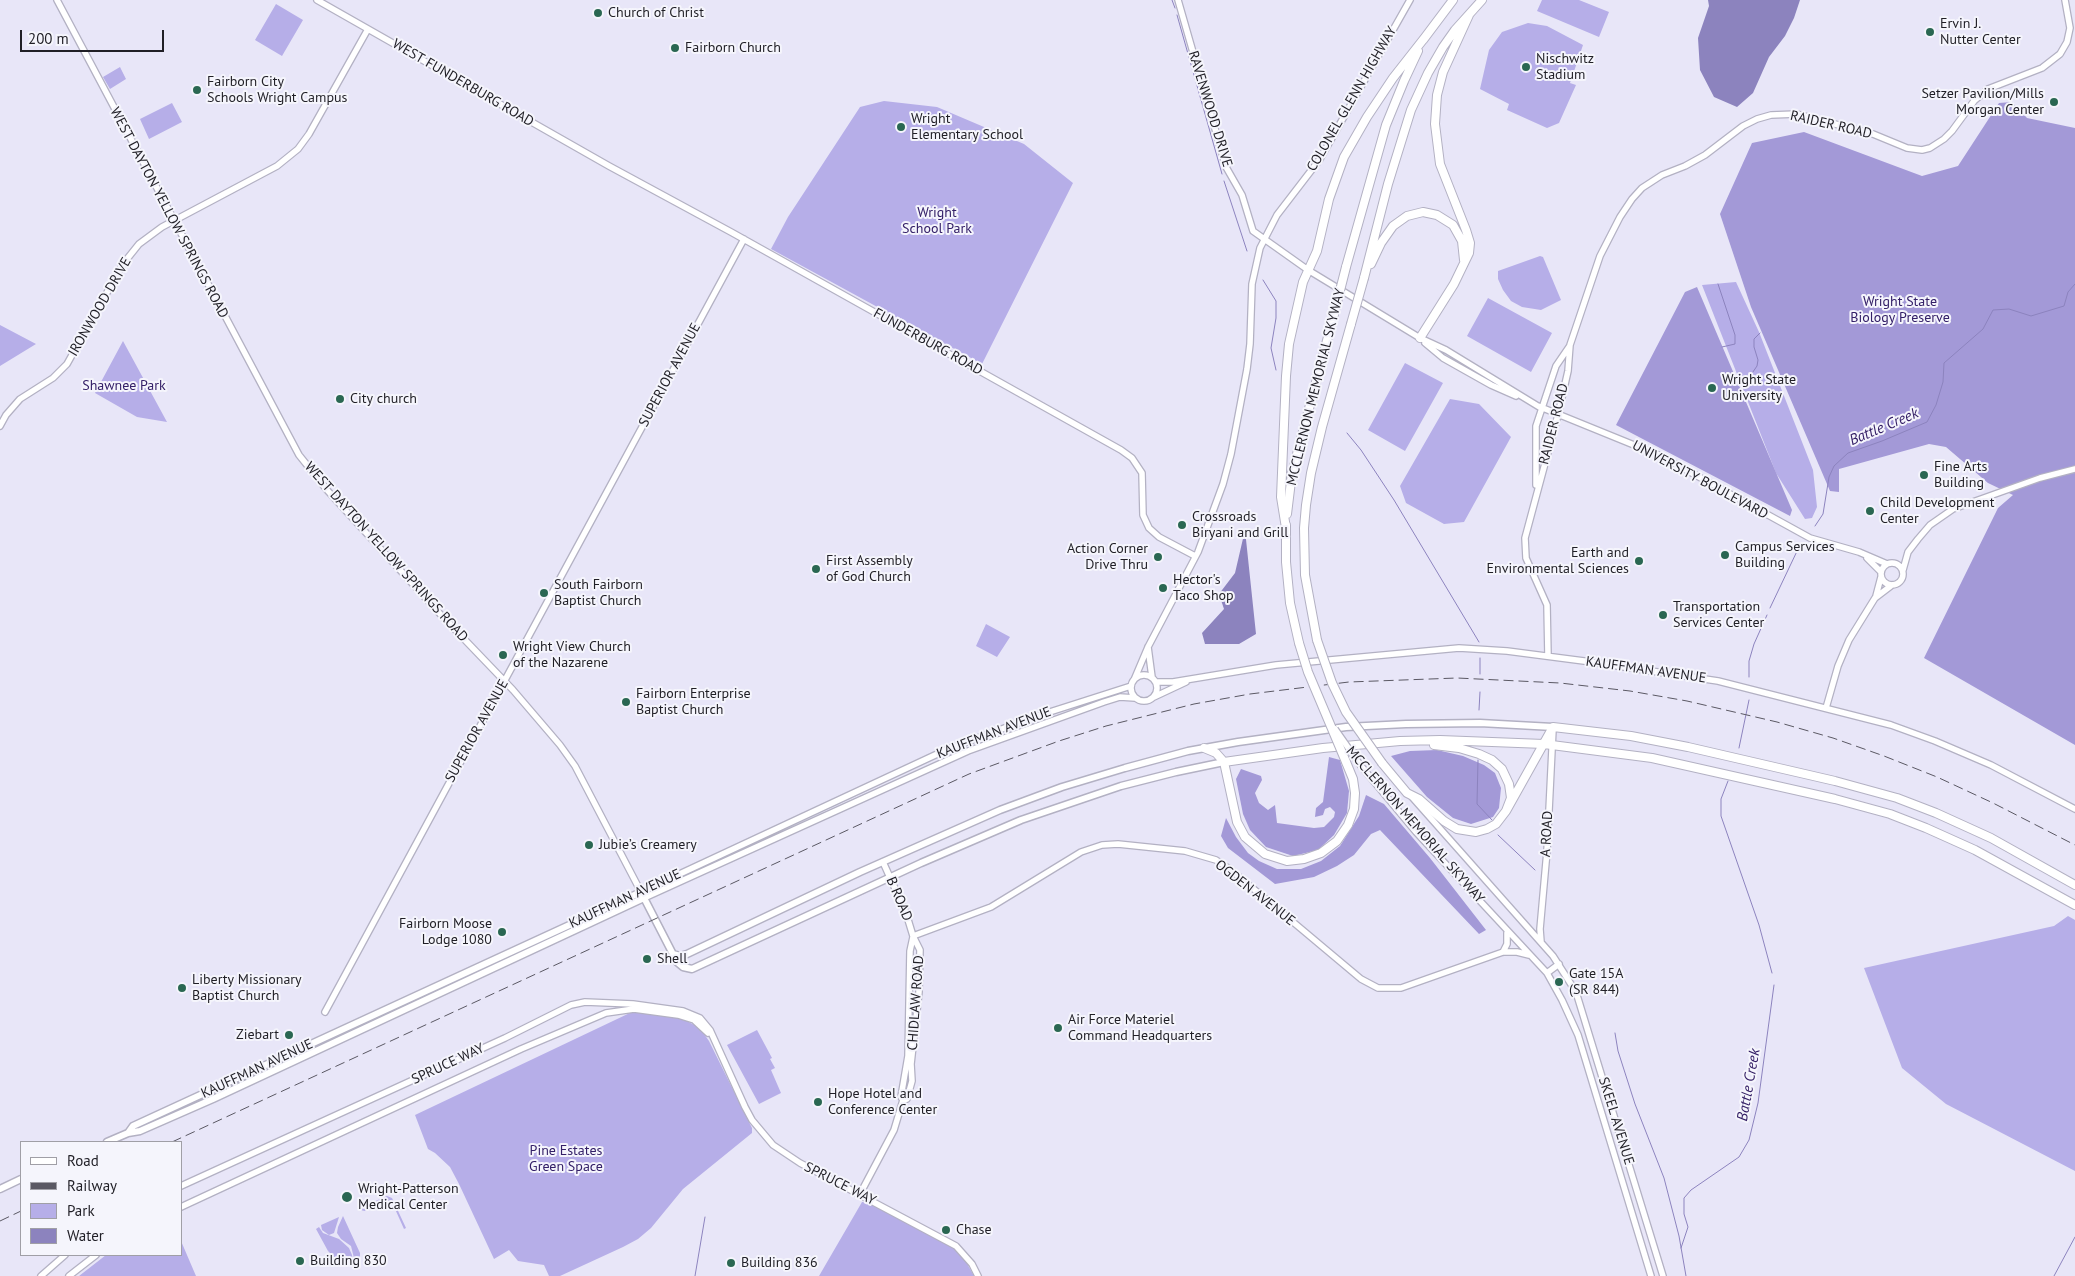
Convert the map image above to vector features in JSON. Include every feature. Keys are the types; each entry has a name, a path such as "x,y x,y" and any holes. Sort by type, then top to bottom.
{"highway":[{"name":"MCCLERNON MEMORIAL SKYWAY","path":"1330,721 1308,672 1290,603 1286,562 1286,528 1292,473 1346,267 1386,125 1404,81 1426,36 1453,0"},
{"name":"MCCLERNON MEMORIAL SKYWAY","path":"1408,792 1382,763 1346,712 1332,683 1317,640 1305,575 1304,528 1306,505 1311,473 1322,427 1388,184 1411,110 1422,84 1443,47 1454,30 1482,0"},
{"path":"1420,338 1454,284 1469,253 1470,243 1443,176 1438,156 1435,124 1437,95 1443,72 1468,15"},
{"path":"1286,528 1281,497 1286,376 1289,344 1303,282 1317,251 1329,199 1344,156 1367,116 1393,78 1426,36"},
{"path":"1364,278 1381,243 1390,230 1403,218 1422,212 1437,215 1453,225 1463,244 1465,262"},
{"path":"1204,748 1216,753 1224,762 1237,822 1241,830 1258,850 1273,858 1287,860 1304,859 1321,853 1337,841 1348,825 1354,809 1355,793 1353,779 1330,721"},
{"path":"1408,792 1451,826 1468,832 1483,830 1493,826 1506,811 1553,727 1631,736 1679,745 1875,791 1922,807 1963,825 2075,884"},
{"path":"1224,762 1305,750 1440,740 1544,744 1678,762 1869,808 1926,828 2030,879 2075,905"},
{"path":"1372,744 1439,745 1459,748 1486,757 1498,765 1509,781 1511,794 1506,811"}],"main road":[{"path":"673,954 680,956 687,954 883,862 1000,810 1062,786 1113,771 1204,748 1273,736 1384,725 1480,723 1553,727"},
{"path":"673,954 680,966 692,969 1002,828 1075,801 1153,778 1224,762"},
{"name":"WEST DAYTON YELLOW SPRINGS ROAD","path":"642,895 673,954"},
{"name":"KAUFFMAN AVENUE","path":"109,1141 128,1133 140,1131 213,1099 642,895"},
{"path":"0,1189 20,1180"}],"street":[{"name":"WEST DAYTON YELLOW SPRINGS ROAD","path":"57,0 277,416 308,468 442,616 505,681 560,745 575,766 642,895"},
{"name":"WEST FUNDERBURG ROAD","path":"317,0 609,166"},
{"name":"RAVENWOOD DRIVE","path":"1178,0 1226,167 1242,194 1250,226 1264,240"},
{"name":"COLONEL GLENN HIGHWAY","path":"1133,683 1148,647 1196,556 1215,509 1231,454 1250,344 1251,296 1256,263 1264,240 1277,215 1320,159 1410,0"},
{"name":"RAIDER ROAD","path":"1548,656 1547,605 1526,558 1524,547 1534,502 1558,415 1568,371 1570,345 1600,256 1625,208 1642,188 1662,175 1685,166 1705,155 1750,122 1771,115 1797,114 1873,134 1908,148 1922,150 1930,148 1952,131 1974,101 1988,89 2042,68 2060,54 2067,42 2070,28 2065,0"},
{"name":"IRONWOOD DRIVE","path":"0,426 20,399 53,378 68,364 123,264 134,250 151,234 278,166 298,149 309,134 368,29"},
{"name":"FUNDERBURG ROAD","path":"609,166 744,239 1121,450 1132,458 1142,473 1143,514 1149,528 1159,537 1196,556"},
{"name":"SUPERIOR AVENUE","path":"325,1012 744,239"},
{"name":"UNIVERSITY BOULEVARD","path":"1264,240 1308,270 1420,338 1443,358 1490,385 1541,408 1661,456 1810,538 1859,552 1887,564"},
{"name":"RAIDER ROAD","path":"1534,502 1537,482 1535,437 1541,408 1556,366 1570,345"},
{"path":"1826,708 1841,658 1857,626 1875,598 1881,575 1887,564 1894,562 1908,552 1930,525 1953,509 2040,478 2075,469"},
{"name":"UNIVERSITY BOULEVARD","path":"1859,552 1881,575 1884,582 1892,585"},
{"path":"1875,598 1892,585 1901,582 1908,552"},
{"path":"1894,562 1900,565 1903,570"},
{"path":"1148,647 1154,680 1158,689 1154,697 1143,701 1136,698 1132,693 1133,683 1142,675 1154,680"},
{"name":"KAUFFMAN AVENUE","path":"1154,680 1195,678 1276,664 1459,648 1548,656 1718,681 1891,725 1991,765 2075,809"},
{"name":"KAUFFMAN AVENUE","path":"1154,697 1195,678"},
{"name":"KAUFFMAN AVENUE","path":"642,895 819,807 948,749 1133,683"},
{"name":"KAUFFMAN AVENUE","path":"642,895 968,751 1104,702 1120,697 1136,698"},
{"name":"MCCLERNON MEMORIAL SKYWAY","path":"1330,721 1361,766 1410,825 1548,976"},
{"name":"A ROAD","path":"1541,942 1540,929 1554,745 1553,727"},
{"name":"MCCLERNON MEMORIAL SKYWAY","path":"1408,792 1561,966"},
{"name":"OGDEN AVENUE","path":"913,936 991,907 1081,852 1102,845 1118,844 1185,851 1216,860 1231,870 1361,978 1378,988 1400,988 1504,952"},
{"name":"B ROAD","path":"883,862 909,920 913,936"},
{"path":"1507,932 1507,944 1504,952 1517,952 1529,955"},
{"name":"CHIDLAW ROAD","path":"903,1100 901,1097 908,1056 909,992 907,985 913,936"},
{"name":"CHIDLAW ROAD","path":"860,1194 891,1136 903,1100 906,1099 912,1081 912,1059 919,992 920,950 913,936"},
{"path":"1548,976 1561,966"},
{"name":"SKEEL AVENUE","path":"1561,966 1581,1005 1663,1276"},
{"name":"SKEEL AVENUE","path":"1548,976 1562,1000 1578,1035 1651,1276"},
{"name":"SPRUCE WAY","path":"182,1186 580,1002 634,1004 693,1014 705,1024 744,1107 765,1136 788,1156 956,1246 972,1264 978,1276"},
{"name":"SPRUCE WAY","path":"182,1207 521,1049 606,1013 634,1009 678,1015 694,1020 714,1040"},
{"path":"41,1276 64,1256"},
{"path":"69,1276 95,1256"}],"green space":[{"path":"1542,0 1579,0 1609,12 1599,37 1537,11"},
{"path":"276,4 303,20 282,56 255,40"},
{"name":"Nischwitz Stadium","path":"1528,23 1547,26 1583,45 1570,83 1576,85 1559,123 1547,128 1507,110 1509,104 1480,89 1489,50 1502,32"},
{"path":"120,67 126,79 110,89 103,77"},
{"name":"Wright School Park","path":"884,101 937,107 1024,144 1073,183 982,364 771,249 788,217 860,107"},
{"name":"Wright State Biology Preserve","path":"2012,102 2027,118 2075,128 2075,745 1924,658 1998,508 2013,495 1988,483 1946,447 1929,444 1839,469 1839,492 1830,491 1751,307 1720,214 1752,143 1804,132 1922,176 1958,166 1999,103"},
{"path":"172,103 182,122 149,139 140,119"},
{"path":"1540,256 1543,257 1561,300 1541,310 1522,307 1511,301 1503,290 1498,279 1498,271"},
{"path":"1736,282 1759,332 1813,470 1817,507 1812,518 1805,519 1776,473 1702,285"},
{"path":"1697,287 1792,510 1790,516 1616,425 1685,292"},
{"path":"1488,298 1552,333 1531,372 1467,336"},
{"path":"0,325 36,344 0,366"},
{"name":"Shawnee Park","path":"123,341 167,422 137,417 95,393"},
{"path":"1405,363 1443,383 1405,451 1368,430"},
{"path":"1450,399 1479,404 1511,437 1464,522 1444,524 1406,503 1400,486"},
{"path":"986,624 1010,637 997,657 976,646"},
{"path":"1437,750 1463,756 1484,765 1495,773 1501,788 1499,808 1493,817 1471,824 1453,818 1427,797 1391,756 1410,751"},
{"path":"1329,757 1340,760 1349,791 1347,813 1334,835 1318,850 1293,856 1266,847 1250,830 1243,814 1236,779 1241,769 1261,776 1262,780 1255,793 1259,803 1268,810 1275,805 1277,823 1314,828 1324,827 1334,817 1335,812 1330,807 1325,809 1323,815 1315,817 1316,808 1323,802"},
{"path":"1366,795 1384,804 1430,858 1486,930 1479,934 1380,830 1371,834 1354,855 1337,866 1314,877 1275,884 1228,848 1221,836 1226,818 1236,837 1248,853 1259,861 1277,869 1301,869 1321,861 1340,846 1359,816"},
{"path":"2068,916 2075,920 2075,1171 1946,1104 1902,1068 1864,968 2054,926"},
{"name":"Pine Estates Green Space","path":"634,1011 683,1019 700,1028 709,1041 752,1128 752,1133 683,1189 651,1228 638,1239 623,1247 560,1276 549,1276 544,1265 518,1261 509,1250 494,1259 450,1167 428,1149 415,1115"},
{"path":"757,1030 772,1058 770,1059 775,1068 771,1070 781,1093 759,1104 727,1045"},
{"path":"387,1196 392,1198 406,1228 404,1229 391,1200 365,1211 360,1210 362,1207"},
{"path":"862,1202 868,1202 950,1245 964,1258 974,1276 819,1276"},
{"path":"343,1216 360,1253 360,1259 357,1263 355,1262 351,1246 341,1239 337,1233"},
{"path":"339,1217 334,1233 329,1235 322,1230 321,1225"},
{"path":"319,1227 323,1233 339,1239 349,1248 353,1264 334,1257 328,1251 316,1229"},
{"path":"182,1243 196,1276 79,1276 105,1256 182,1256"}],"water":[{"path":"1708,0 1800,0 1785,36 1769,57 1753,93 1737,107 1714,97 1700,70 1698,38 1709,6"},
{"path":"1245,530 1256,634 1239,644 1205,644 1202,633 1224,609 1219,594 1235,573"}],"waterway":[{"path":"1172,0 1175,8"},
{"path":"1177,15 1222,174"},
{"path":"1224,181 1247,251"},
{"path":"1263,280 1276,301 1276,318 1271,348 1276,370"},
{"path":"1718,284 1735,335 1735,344 1722,347"},
{"name":"Battle Creek","path":"1815,526 1823,514 1829,477 1834,466 1848,453 1927,422 1936,405 1943,382 1944,363 1983,329 1993,310 2009,309 2031,316 2064,306 2068,292 2075,284"},
{"path":"1742,388 1757,366 1758,360 1754,339 1760,333"},
{"path":"1347,433 1361,450 1394,500 1479,642"},
{"name":"Battle Creek","path":"1770,608 1799,547"},
{"name":"Battle Creek","path":"1749,677 1749,661 1754,644 1767,615"},
{"path":"1480,658 1480,674"},
{"path":"1479,710 1480,692"},
{"name":"Battle Creek","path":"1739,748 1749,700"},
{"path":"1478,760 1477,804 1492,820"},
{"name":"Battle Creek","path":"1728,781 1721,799 1721,816 1759,925 1772,973"},
{"path":"1498,835 1535,870"},
{"name":"Battle Creek","path":"1681,1248 1688,1227 1684,1214 1684,1198 1691,1190 1739,1157 1749,1140 1758,1103 1774,985"},
{"path":"1615,1033 1618,1051 1635,1104 1664,1178 1679,1236 1686,1276"},
{"path":"695,1276 705,1217"},
{"path":"2054,1276 2075,1237"}],"railway":[{"path":"174,1141 969,774 1106,726 1194,704 1250,694 1349,682 1457,678 1560,683 1630,691 1687,701 1777,722 1833,738 1884,756 1937,777 1993,803 2075,845"},
{"path":"0,1221 20,1211"}],"place":[{"name":"Church of Christ","path":"598,13"},
{"name":"Ervin J. Nutter Center","path":"1930,32"},
{"name":"Fairborn Church","path":"675,48"},
{"name":"Nischwitz Stadium","path":"1526,67"},
{"name":"Fairborn City Schools Wright Campus","path":"197,90"},
{"name":"Setzer Pavilion/Mills Morgan Center","path":"2054,102"},
{"name":"Wright Elementary School","path":"901,127"},
{"name":"Wright State University","path":"1712,388"},
{"name":"City church","path":"340,399"},
{"name":"Fine Arts Building","path":"1924,475"},
{"name":"Child Development Center","path":"1870,511"},
{"name":"Crossroads Biryani and Grill","path":"1182,525"},
{"name":"Campus Services Building","path":"1725,555"},
{"name":"Action Corner Drive Thru","path":"1158,557"},
{"name":"Earth and Environmental Sciences","path":"1639,561"},
{"name":"First Assembly of God Church","path":"816,569"},
{"name":"Hector's Taco Shop","path":"1163,588"},
{"name":"South Fairborn Baptist Church","path":"544,593"},
{"name":"Transportation Services Center","path":"1663,615"},
{"name":"Wright View Church of the Nazarene","path":"503,655"},
{"name":"Fairborn Enterprise Baptist Church","path":"626,702"},
{"name":"Jubie’s Creamery","path":"589,845"},
{"name":"Fairborn Moose Lodge 1080","path":"502,932"},
{"name":"Shell","path":"647,959"},
{"name":"Gate 15A (SR 844)","path":"1559,982"},
{"name":"Liberty Missionary Baptist Church","path":"182,988"},
{"name":"Air Force Materiel Command Headquarters","path":"1058,1028"},
{"name":"Ziebart","path":"289,1035"},
{"name":"Hope Hotel and Conference Center","path":"818,1102"},
{"name":"Wright-Patterson Medical Center","path":"347,1197"},
{"name":"Chase","path":"946,1230"},
{"name":"Building 830","path":"300,1261"},
{"name":"Building 836","path":"731,1263"}]}
